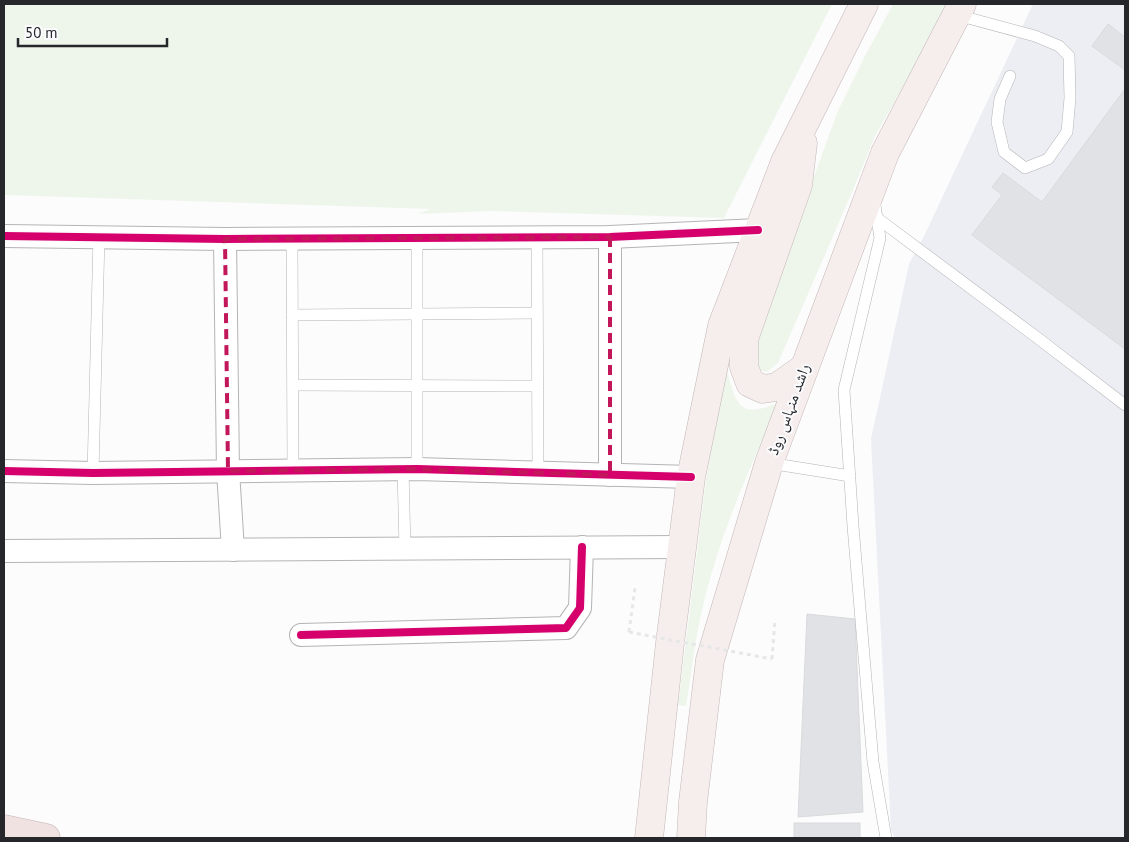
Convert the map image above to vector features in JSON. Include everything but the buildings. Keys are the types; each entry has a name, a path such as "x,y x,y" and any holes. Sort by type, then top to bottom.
{"highway":[{"path":"4,829 46,838"}],"main road":[{"path":"649,838 669,653 691,477 722,326 784,162 864,4"},
{"name":"راشد منہاس روڈ","path":"691,838 710,660 769,463 885,153 959,9"},
{"path":"804,368 777,386 763,389 750,383 744,367 744,339 798,185 806,119"}],"street":[{"path":"4,236 225,239 537,238 610,237 758,230"},
{"path":"610,237 610,475"},
{"path":"225,239 228,471 233,550"},
{"path":"4,471 93,473 410,469 691,477"},
{"path":"4,551 682,547"},
{"path":"301,635 566,628 580,608 582,548"}],"lane":[{"path":"959,9 1059,46 1069,56 1070,98 1067,132 1048,159 1025,168 1004,152 997,122 1000,99 1010,76"},
{"path":"872,186 880,238 844,390 873,762 886,838"},
{"path":"877,218 1125,405"},
{"path":"93,473 99,237"},
{"path":"405,549 416,386 417,238"},
{"path":"537,238 538,473"},
{"path":"292,239 294,470"},
{"path":"292,315 537,313"},
{"path":"293,385 538,386"},
{"path":"769,463 850,476"}],"path":[{"path":"635,588 630,632 772,660 775,619"}],"highlighted area":[{"path":"610,237 610,475 417,469 228,471 225,239"}],"shaded area":[{"path":"4,4 832,4 724,218 491,211 418,214 431,209 4,195"},
{"path":"893,4 953,4 928,43 875,136 778,363 767,372 759,370 753,355 837,113"},
{"path":"1033,4 1125,4 1125,838 895,838 891,830 871,439 909,264 925,234"},
{"path":"726,368 733,391 741,406 747,409 755,409 780,402 744,482 724,536 700,619 686,706 678,705 706,480"}],"cycle path":[{"path":"4,236 225,239 610,237 758,230"},
{"path":"4,471 93,473 417,469 691,477"},
{"path":"301,635 566,628 580,608 582,547"}]}
